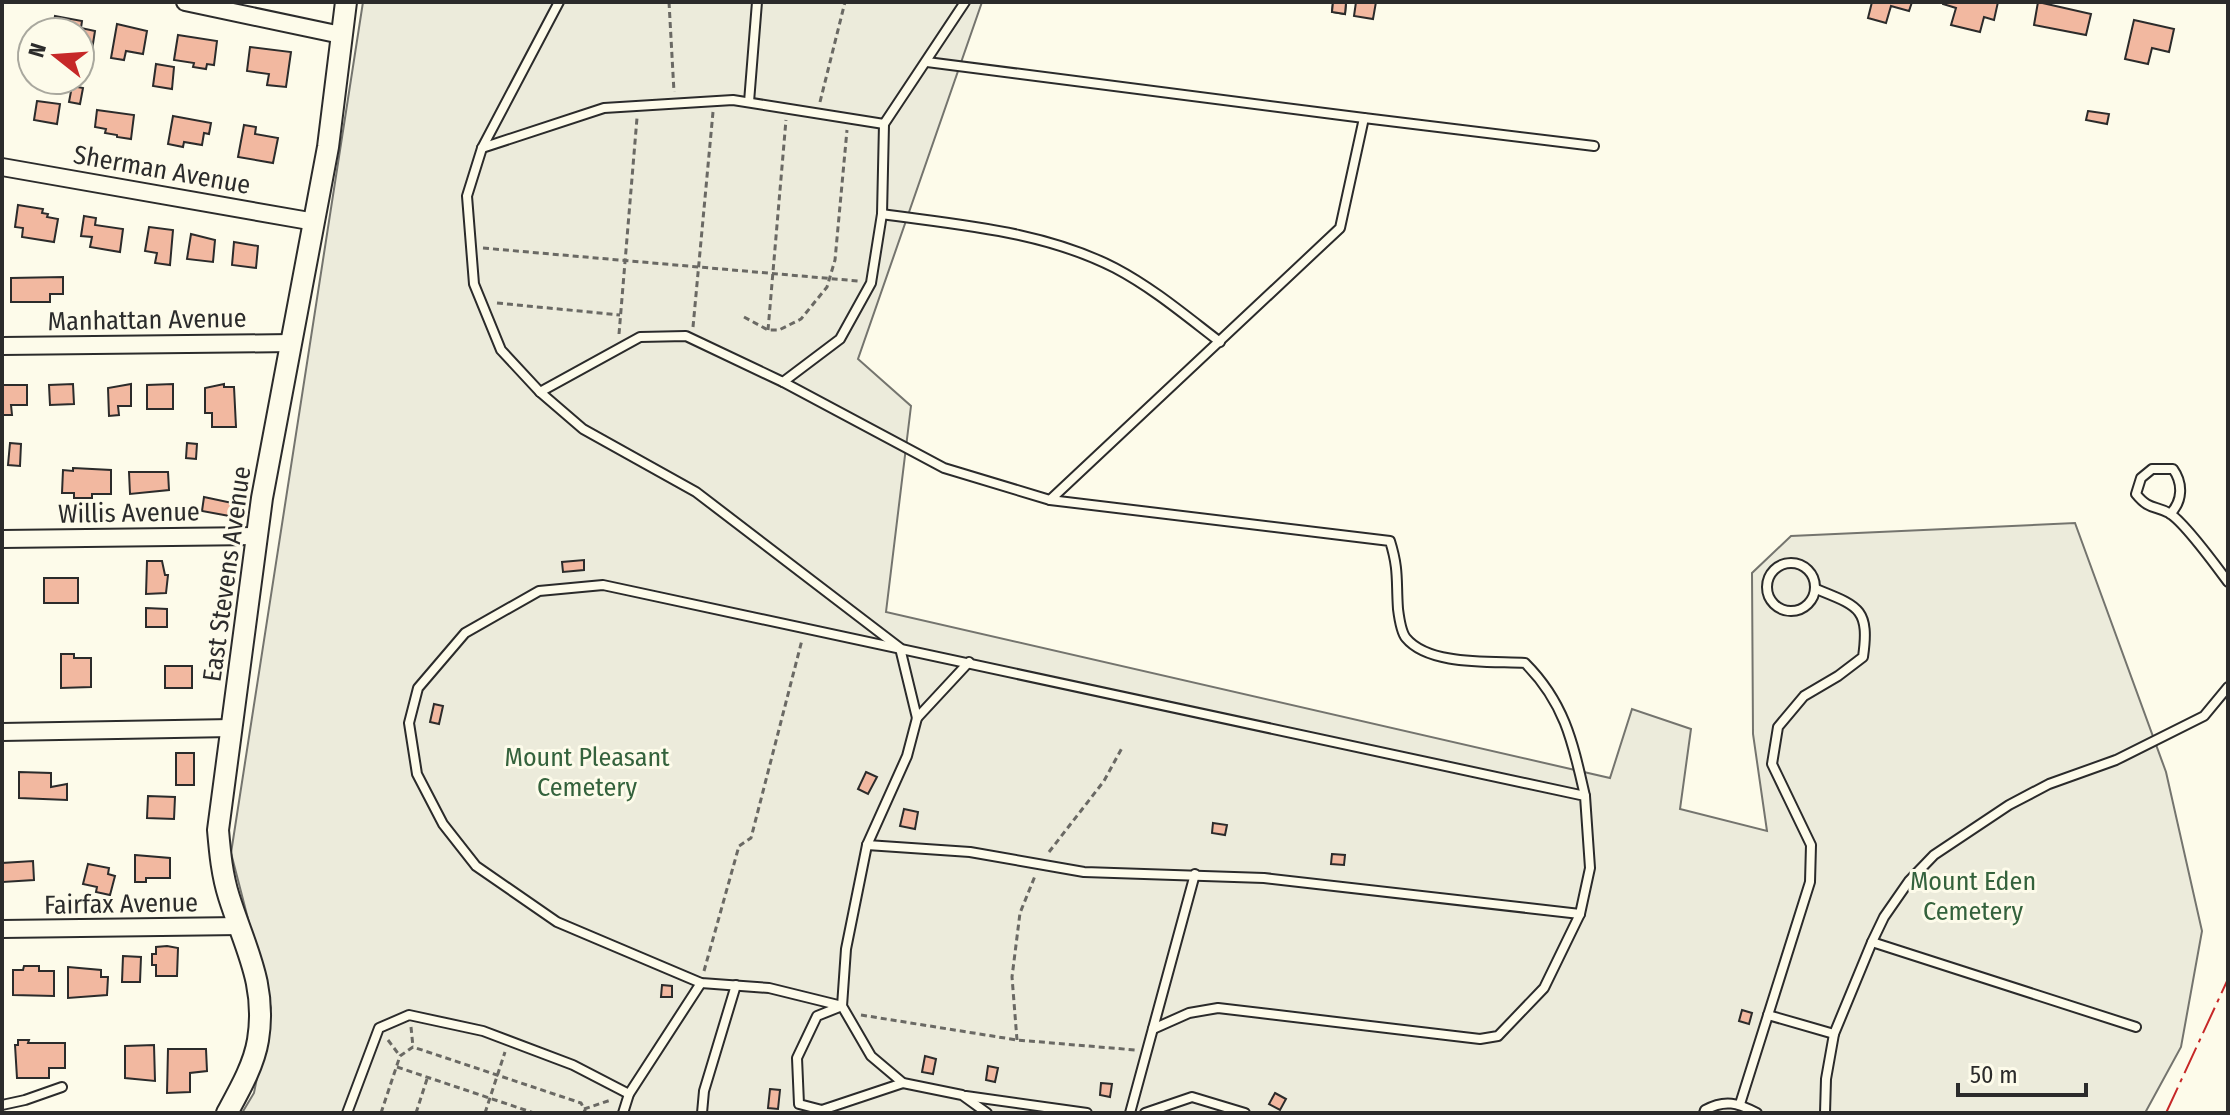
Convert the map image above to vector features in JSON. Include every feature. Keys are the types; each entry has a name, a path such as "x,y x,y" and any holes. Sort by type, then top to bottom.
{"street":[{"path":"185,2 341,35"},
{"name":"East Stevens Avenue","path":"227,1113 245,1079 258,1041 259,984 222,866 218,830 256,536 328,147 346,2"},
{"name":"Sherman Avenue","path":"2,167 315,222"},
{"name":"Manhattan Avenue","path":"2,346 292,343"},
{"name":"Willis Avenue","path":"2,539 256,536"},
{"path":"2,732 232,728"},
{"name":"Fairfax Avenue","path":"2,929 240,926"}],"lane":[{"path":"559,2 482,148 467,196 474,284 501,350 540,392 583,429 696,492 900,648 917,718"},
{"path":"749,102 757,2"},
{"path":"783,382 840,339 871,283 882,214 884,124 965,2"},
{"path":"927,62 1594,146"},
{"path":"482,148 604,108 714,101 749,102 884,124"},
{"path":"1050,500 1340,228 1364,118"},
{"path":"882,214 1037,239 1087,257 1113,267 1158,295 1220,342"},
{"path":"540,392 640,337 686,336 783,382 944,468 1050,500 1390,541 1398,567 1398,610 1404,637 1425,653 1455,659 1525,663 1546,684 1573,744 1585,796 1590,868 1580,914 1544,988 1498,1036 1480,1039 1218,1008 1189,1013 1153,1029"},
{"path":"2170,514 2176,508 2180,479 2173,469 2152,469 2141,478 2136,494 2146,506 2170,514 2228,582"},
{"path":"1793,562 1812,573 1816,589 1807,607 1788,613 1773,606 1765,585 1774,568 1793,562"},
{"path":"844,1009 769,988 701,983 557,922 476,866 443,824 417,774 409,723 418,688 465,633 539,591 603,585 1585,796"},
{"path":"1740,1104 1810,882 1811,845 1772,764 1778,727 1804,696 1863,657 1867,628 1854,604 1816,589"},
{"path":"969,662 917,718 907,756 867,845 846,949 844,1009 871,1056 903,1083 1087,1113"},
{"path":"1825,1113 1826,1079 1834,1034 1884,917 1909,881 1934,855 2009,805 2049,784 2116,760 2204,716 2228,687"},
{"path":"867,845 970,852 1084,872 1264,878 1580,914"},
{"path":"1130,1113 1195,874"},
{"path":"1872,942 2136,1027"},
{"path":"623,1113 629,1094 701,983"},
{"path":"702,1113 704,1091 736,985"},
{"path":"844,1009 817,1016 797,1058 799,1104 822,1110 903,1083"},
{"path":"347,1113 379,1028 409,1015 483,1031 573,1065 629,1094"},
{"path":"1768,1015 1834,1034"},
{"path":"2,1105 62,1087"},
{"path":"962,1095 987,1113"},
{"path":"1145,1113 1192,1097 1245,1113"},
{"path":"1704,1113 1720,1102 1740,1104 1757,1113"}],"path":[{"path":"669,2 675,104"},
{"path":"818,113 845,2"},
{"path":"692,339 714,101"},
{"path":"617,349 638,106"},
{"path":"768,330 787,108"},
{"path":"744,317 768,330 779,330 801,319 827,287 835,260 848,118"},
{"path":"471,246 871,283"},
{"path":"481,301 620,315"},
{"path":"701,983 739,846 751,838 805,627"},
{"path":"1017,1040 1012,977 1020,913 1039,864 1104,781 1123,746"},
{"path":"844,1009 1017,1040 1147,1051"},
{"path":"409,1015 413,1047"},
{"path":"379,1028 400,1056"},
{"path":"485,1113 509,1041"},
{"path":"413,1047 581,1103 585,1111 629,1094"},
{"path":"381,1113 400,1056 413,1047"},
{"path":"396,1067 534,1113"},
{"path":"416,1113 428,1077"}],"green space":[{"name":"Mount Pleasant Cemetery","path":"363,2 982,2 858,359 911,406 886,612 1610,778 1632,709 1691,729 1680,809 1767,831 1753,734 1752,573 1791,536 2075,523 2166,772 2202,931 2181,1047 2145,1113 242,1113 254,1093 271,1008 231,853"}],"building":[{"path":"1333,2 1346,3 1345,14 1332,12"},
{"path":"1333,2 1346,3 1345,14 1332,12"},
{"path":"1356,2 1376,2 1373,19 1354,16"},
{"path":"1872,2 1912,2 1909,11 1891,6 1886,23 1868,18"},
{"path":"1943,2 1998,2 1994,20 1984,17 1980,32 1951,25 1956,8"},
{"path":"2038,2 2091,14 2086,35 2034,25"},
{"path":"2134,20 2174,29 2169,52 2152,48 2148,64 2125,59"},
{"path":"117,24 147,31 143,54 126,51 124,60 111,58"},
{"path":"178,35 217,41 214,65 207,64 206,69 193,67 194,63 174,60"},
{"path":"250,47 291,52 286,87 267,85 269,74 247,71"},
{"path":"156,64 174,67 172,89 153,86"},
{"path":"70,96 82,96 80,104 69,102"},
{"path":"37,101 60,104 57,124 34,120"},
{"path":"97,110 134,115 131,139 105,133 106,129 95,127"},
{"path":"2088,111 2109,114 2107,124 2086,120"},
{"path":"173,116 211,123 209,134 204,133 202,145 184,142 183,147 168,144"},
{"path":"244,125 256,127 255,134 278,138 273,163 238,157"},
{"path":"18,205 43,209 42,213 48,214 47,217 58,219 54,242 22,237 23,228 15,227"},
{"path":"84,216 96,218 95,225 123,229 120,252 90,247 92,237 81,236"},
{"path":"149,227 173,230 170,265 155,263 157,253 145,251"},
{"path":"191,234 215,240 213,262 187,259"},
{"path":"234,242 258,246 256,268 232,265"},
{"path":"63,277 63,294 50,294 50,302 11,302 11,278"},
{"path":"73,384 74,404 50,405 49,385"},
{"path":"131,384 131,406 118,406 119,415 109,416 108,388"},
{"path":"173,384 173,409 147,409 147,385"},
{"path":"224,384 224,387 234,387 236,427 212,427 212,413 205,413 205,388"},
{"path":"2,385 27,385 27,405 11,405 12,415 2,415"},
{"path":"10,443 21,444 20,466 8,465"},
{"path":"187,443 197,444 196,459 186,458"},
{"path":"73,468 111,470 111,494 74,498 74,493 62,493 63,470 73,471"},
{"path":"129,472 168,472 169,490 130,494"},
{"path":"204,497 237,504 235,517 202,511"},
{"path":"584,560 584,570 563,572 562,562"},
{"path":"147,561 162,561 165,575 168,575 166,593 146,594"},
{"path":"44,578 78,578 78,603 44,603"},
{"path":"146,608 167,609 167,627 146,627"},
{"path":"61,654 91,658 91,687 61,688"},
{"path":"165,666 192,666 192,688 165,688"},
{"path":"434,704 443,706 439,724 430,722"},
{"path":"176,753 194,753 194,785 176,785"},
{"path":"19,772 51,773 51,787 67,784 67,800 19,798"},
{"path":"866,772 877,777 868,794 858,789"},
{"path":"148,796 175,797 174,819 147,818"},
{"path":"904,809 918,812 915,829 900,826"},
{"path":"1213,823 1227,825 1225,835 1212,833"},
{"path":"1332,854 1345,855 1344,865 1331,864"},
{"path":"135,855 170,858 170,878 146,878 146,882 135,882"},
{"path":"33,861 34,880 3,882 2,863"},
{"path":"88,864 109,868 108,874 115,876 110,895 96,892 97,887 83,884"},
{"path":"156,947 178,948 177,976 156,976 152,954 156,954"},
{"path":"123,956 141,957 140,982 122,982"},
{"path":"24,966 39,966 39,971 54,971 54,996 13,995 13,970 23,970"},
{"path":"68,967 101,970 101,977 108,977 107,995 68,998"},
{"path":"662,985 672,986 672,997 661,997"},
{"path":"1742,1010 1752,1013 1749,1024 1739,1021"},
{"path":"18,1040 65,1043 65,1068 49,1068 49,1078 17,1078 15,1045 18,1045"},
{"path":"154,1045 155,1081 125,1078 125,1046"},
{"path":"168,1049 206,1049 207,1071 190,1073 190,1092 167,1093"},
{"path":"925,1056 936,1059 933,1074 922,1072"},
{"path":"988,1066 998,1068 995,1082 986,1080"},
{"path":"1101,1083 1112,1084 1110,1097 1100,1095"},
{"path":"770,1089 780,1090 778,1109 768,1108"},
{"path":"1275,1093 1286,1099 1280,1110 1269,1104"}],"power":[{"path":"2166,1113 2228,979"}],"park label":[{"name":"Mount Eden Cemetery","path":"1973,896"}]}
